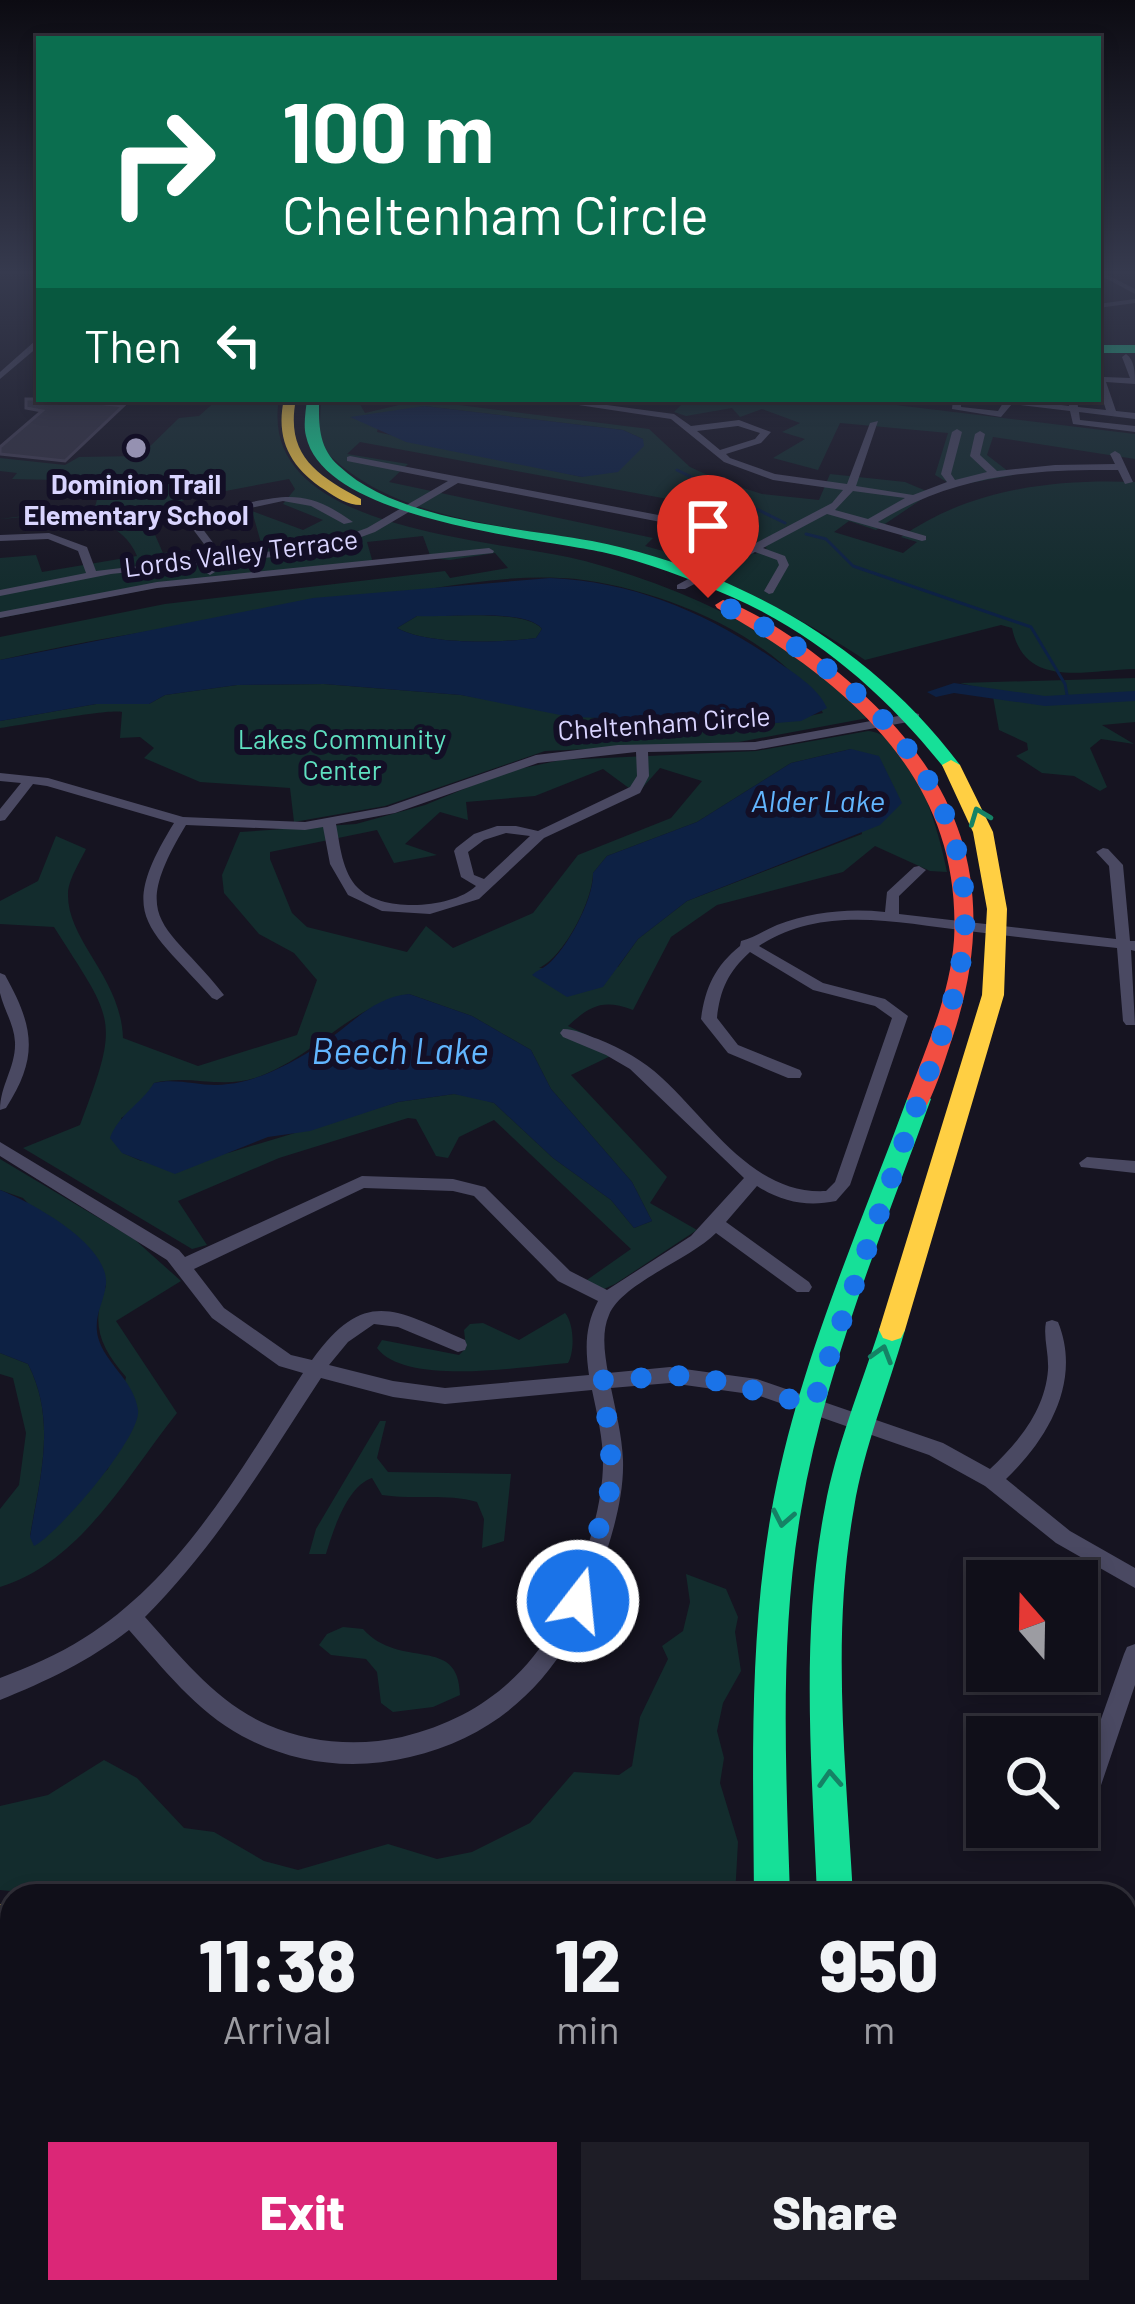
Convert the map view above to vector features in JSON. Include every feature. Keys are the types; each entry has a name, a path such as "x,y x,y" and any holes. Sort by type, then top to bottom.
{"main road":[{"path":"289,402 283,430 301,466 340,495 401,513 598,546 688,573 775,612 834,647 915,717 965,784 980,815 1000,888 1001,930 985,1022 839,1506 828,1614 835,1884"},
{"path":"312,402 306,424 320,458 401,513"},
{"path":"688,573 845,681 887,722 924,773 946,816 960,871 965,926 944,1023 813,1405 781,1526 775,1579 772,1884"}],"street":[{"path":"1104,378 1135,381"},
{"path":"1101,383 1112,413"},
{"path":"566,402 668,415 717,454 773,477 909,496"},
{"path":"957,402 956,409 1001,414 1009,402"},
{"path":"1032,402 1075,404 1135,416"},
{"path":"1075,404 1076,422 1135,429"},
{"path":"690,429 739,423 766,433 758,442 717,454"},
{"path":"688,573 828,511 850,488 874,423"},
{"path":"952,481 946,474 957,432"},
{"path":"980,434 975,456 994,472"},
{"path":"1115,454 1128,482"},
{"path":"350,459 722,535 784,562 769,590"},
{"path":"871,522 909,496 952,481 1061,463 1121,467"},
{"path":"0,593 92,574 316,550 401,513 459,478"},
{"path":"210,579 212,548 198,524 221,511 293,498 348,522"},
{"path":"828,511 922,538"},
{"path":"0,538 42,535 76,543 92,574"},
{"path":"688,573 722,535"},
{"name":"Lords Valley Terrace","path":"0,615 81,596 489,550"},
{"name":"Cheltenham Circle","path":"0,777 30,780 182,821 251,828 329,823 390,810 518,763 642,749 754,746 915,717"},
{"path":"329,823 345,882 373,904 410,911 440,909 467,900 487,886 539,835 635,790 643,776 642,749"},
{"path":"0,817 30,780"},
{"path":"182,821 152,866 146,901 155,922 217,995"},
{"path":"487,886 468,877 460,851 490,830 539,835"},
{"path":"1102,852 1117,865 1131,946 1130,1021"},
{"path":"892,917 892,895 919,870"},
{"path":"794,1074 733,1049 709,1018 711,999 735,952 746,944 838,915 892,917 1131,946"},
{"path":"568,1033 634,1062 752,1180 810,1199 837,1191 901,1022 888,1005 829,992 746,944"},
{"path":"0,978 26,1036 22,1068 0,1104"},
{"path":"0,1148 136,1228 183,1266 238,1331 286,1361 393,1389 445,1396 603,1380 706,1377 813,1405 936,1449 992,1480 1063,1537 1135,1580"},
{"path":"1087,1162 1135,1167"},
{"path":"132,1618 212,1703 267,1737 315,1752 370,1754 468,1726 509,1699 540,1666 578,1601 613,1479 597,1328 610,1299 715,1223 752,1180"},
{"path":"183,1266 362,1183 453,1185 479,1191 564,1276 610,1299"},
{"path":"715,1223 803,1287"},
{"path":"0,1689 85,1651 132,1618 207,1538 317,1369 353,1328 370,1317 393,1318 458,1345"},
{"path":"992,1480 1036,1434 1052,1402 1058,1360 1052,1327"},
{"path":"1098,1760 1135,1654"}],"green space":[{"name":"Lakes Community Center","path":"215,402 279,402 282,443 305,478 343,503 390,522 585,561 673,590 782,646 842,688 868,718 739,742 545,751 385,806 294,822 290,788 200,782 144,758 154,748 140,737 120,738 122,712 0,728 0,721 96,704 149,704 165,695 237,685 324,684 461,695 608,720 776,723 823,713 779,661 715,621 644,593 549,577 467,583 179,626 0,660 0,637 165,604 445,571 450,578 508,568 495,553 431,558 423,536 367,542 373,563 160,587 0,618 0,558 36,555 42,572 137,556 127,540 97,521 58,516 0,519 95,507 102,481 12,479 17,473 0,471 0,458 65,465 79,457 140,456 179,418 199,416","holes":["289,479 295,489 283,504 323,520 303,530 252,511 261,543 163,553 152,528 156,515 188,498"]},
{"path":"321,402 359,402 365,413 412,402 436,402 649,429 690,467 762,494 819,500 830,474 905,482 931,493 876,530 849,521 834,532 903,553 917,542 901,537 928,520 985,497 1044,485 1135,482 1135,669 1078,673 1043,668 1019,648 1012,628 1001,625 865,660 758,598 702,574 643,554 470,520 387,494 350,473 319,444","holes":["424,406 623,430 643,439 582,477 377,432 381,415","360,442 684,502 672,519 709,525 767,548 755,554 727,540 696,560 645,546 653,538 389,482 408,464 347,454"]},
{"path":"684,402 871,402 1135,434 1135,459 993,437 987,455 1013,475 954,486 935,475 948,433 840,423 818,470 773,458 805,439 782,432 800,423 762,409 740,417 732,408 686,416 674,412"},
{"path":"417,616 503,616 542,629 536,638 484,642 445,640 397,628"},
{"path":"1135,678 1135,722 1102,725 1134,744 1101,739 1090,748 1107,787 1100,791 1074,776 1042,773 1016,756 1028,750 1027,743 999,730 992,691 960,683"},
{"path":"868,731 884,736 911,767 922,789 947,872 930,871 875,846 843,872 717,905 671,937 633,1010 598,1006 568,1026 621,1051 571,1075 667,1177 650,1203 697,1230 615,1284 604,1289 584,1282 631,1249 494,1120 459,1137 448,1158 436,1156 416,1119 408,1118 279,1158 178,1201 207,1245 192,1249 23,1148 80,1125 106,1040 99,1003 54,927 0,924 0,901 38,881 56,836 86,849 70,883 70,911 113,996 123,1038 198,1066 297,1035 317,980 294,953 259,934 224,893 222,875 240,832 356,824 425,805 505,772 561,760 756,751","holes":["851,749 862,834 687,901 638,939 618,967 539,968 558,953 575,927 593,873 607,856 697,822 791,763","660,768 702,781 671,818 578,855 533,913 453,948 426,926 407,952 307,927 292,913 270,859 270,852 377,830 394,863 437,855 405,844 440,812 468,820 466,802 535,796 603,769 637,794","409,994 472,1016 531,1050 551,1089 632,1182 652,1221 634,1228 611,1200 553,1158 494,1103 454,1094 398,1102 228,1153 141,1161 123,1153 121,1118 142,1106 154,1083 255,1078 388,1000"]},
{"path":"0,1159 134,1239 181,1281 116,1321 177,1413 78,1538 29,1575 0,1587 0,1509 19,1485 26,1433 13,1378 0,1374 0,1353 28,1364 42,1407 44,1449 30,1536 108,1469 126,1377 100,1334 99,1312 106,1286 23,1198 0,1190"},
{"path":"565,1313 572,1337 568,1363 439,1371 392,1360 377,1348 382,1340 459,1355 466,1348 464,1330 470,1324 483,1323 519,1340"},
{"path":"380,1421 386,1421 377,1458 388,1472 511,1474 504,1541 482,1548 484,1519 477,1502 382,1495 372,1478 348,1499 326,1554 309,1554 316,1529"},
{"path":"686,1574 726,1589 738,1617 735,1632 741,1671 723,1703 717,1731 724,1758 720,1783 738,1842 736,1884 0,1884 0,1806 48,1795 104,1760 137,1778 184,1828 214,1832 264,1861 298,1870 388,1844 437,1859 472,1852 530,1823 574,1772 619,1775 632,1766 640,1717 668,1659 662,1646 683,1631 690,1602"},
{"path":"343,1627 363,1629 394,1648 439,1658 457,1676 460,1695 433,1707 393,1712 381,1703 377,1672 366,1659 331,1655 319,1645 327,1634"}],"water":[{"path":"424,406 623,430 643,439 644,446 618,472 582,477 406,442 350,417"},
{"path":"550,578 611,586 668,602 722,627 804,681 827,708 801,721 776,723 570,717 461,695 324,684 237,685 165,695 149,704 96,704 0,721 0,660 313,598","holes":["417,616 503,616 533,622 542,629 536,638 484,642 445,640 397,628"]},
{"name":"Alder Lake","path":"851,749 879,756 902,803 880,825 687,901 638,939 603,987 567,997 532,975 554,958 570,936 584,910 593,873 607,856 697,822 791,763"},
{"name":"Beech Lake","path":"409,994 472,1016 531,1050 551,1089 632,1182 652,1221 634,1228 611,1200 553,1158 494,1103 454,1094 398,1102 310,1131 268,1137 175,1174 122,1153 110,1138 154,1083 219,1085 252,1079 312,1050 373,1006"},
{"path":"0,1190 66,1226 95,1254 106,1284 98,1337 138,1410 127,1441 96,1484 34,1546 30,1537 44,1449 42,1407 28,1364 0,1353"}],"building":[{"name":"Dominion Trail Elementary School","path":"26,399 123,406 65,461 0,454 0,447 42,411 26,408"}],"waterway":[{"path":"677,470 785,523"},
{"path":"806,534 826,539 853,566 1031,627 1065,684 1068,700"},
{"path":"936,692 954,688 1045,701 1135,696"}],"traffic: fast":[{"path":"313,402 312,438 333,468 368,492 465,523 638,557 745,597 843,656 900,706 951,765"},
{"path":"772,1884 771,1655 786,1510 826,1354 919,1099"},
{"path":"834,1884 826,1701 832,1555 850,1463 892,1330"}],"traffic: slow":[{"path":"289,402 287,434 300,462 356,502"},
{"path":"892,1330 993,995 997,909 983,832 951,765"}],"traffic: jam":[{"path":"723,605 816,663 859,699 897,738 928,783 951,831 963,884 964,941 952,1002 919,1099"}],"place":[{"name":"Dominion Trail Elementary School","path":"136,448"}],"route":[{"path":"578,1601 613,1479 612,1432 603,1380 693,1375 813,1405 944,1023 963,946 962,886 952,835 932,786 915,760 887,722 835,672 782,635 708,598"}]}
